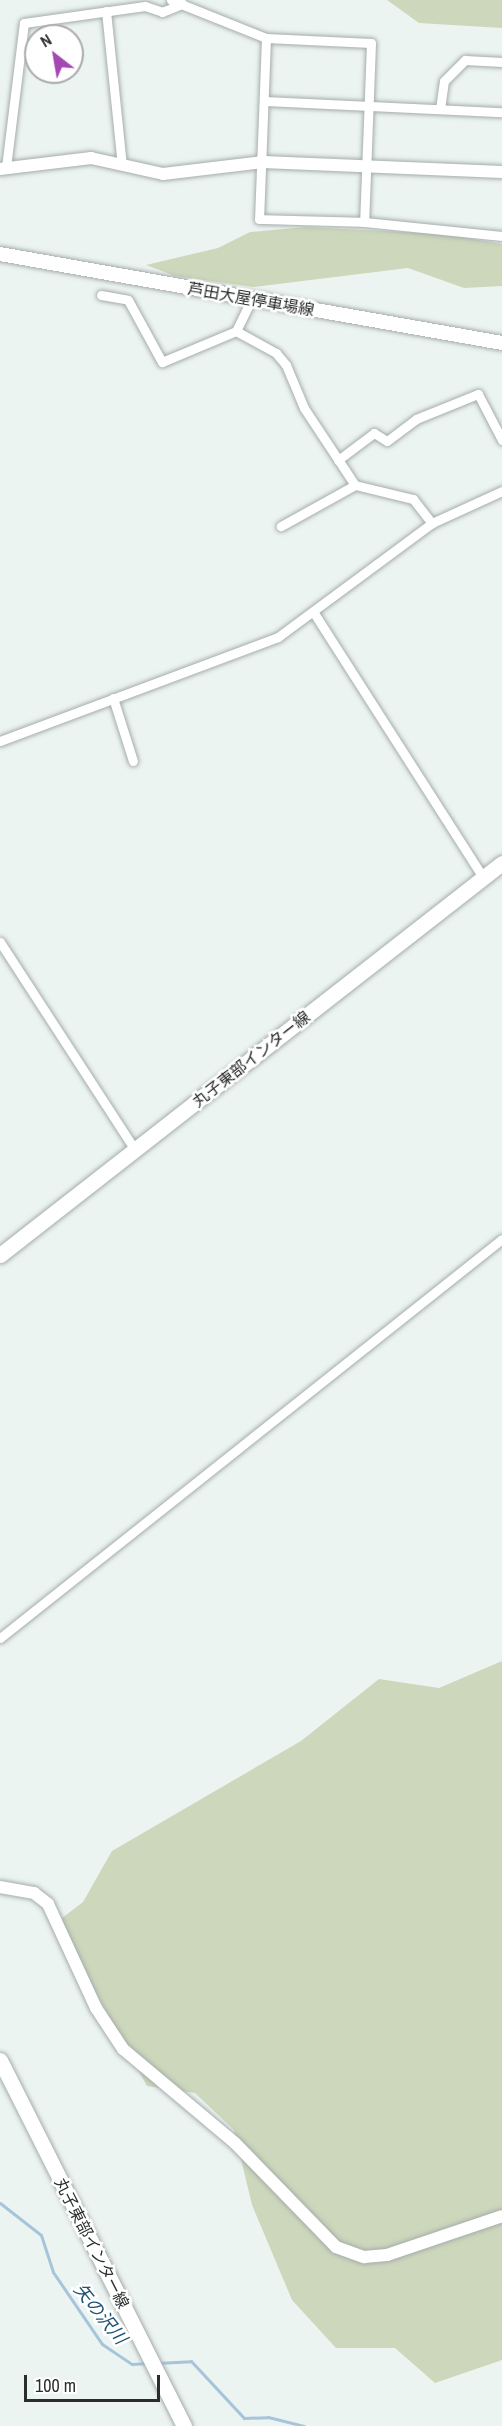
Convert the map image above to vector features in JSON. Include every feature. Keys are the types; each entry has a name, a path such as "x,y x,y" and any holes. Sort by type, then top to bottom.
{"main road":[{"name":"芦田大屋停車場線","path":"0,254 502,343"},
{"name":"丸子東部インター線","path":"0,1255 502,863"},
{"name":"丸子東部インター線","path":"0,2060 184,2426"}],"street":[{"path":"171,0 266,38 371,43 364,222"},
{"path":"182,4 162,12 145,6 24,23 3,168 91,158 163,174 263,162 502,172"},
{"path":"106,11 122,165"},
{"path":"266,38 259,219 364,222 502,236"},
{"path":"440,109 444,81 465,60 502,62"},
{"path":"265,101 502,112"},
{"path":"101,295 128,300 162,363 236,331 251,300"},
{"path":"236,331 276,353 286,365 304,408 355,486"},
{"path":"338,460 374,433 387,441 416,419 478,394 502,440"},
{"path":"281,526 355,486 413,499 432,523"},
{"path":"0,741 257,647 314,614 432,523 502,491"},
{"path":"314,614 483,877"},
{"path":"113,698 133,761"},
{"path":"0,942 135,1150"},
{"path":"0,1638 502,1239"},
{"path":"0,1887 34,1893 48,1904 96,2008 123,2049 235,2143 336,2247 364,2258 387,2255 502,2216"}],"green space":[{"path":"387,0 502,0 502,28 419,23"},
{"path":"306,227 442,234 502,244 502,286 464,288 408,268 253,287 175,276 146,265 218,248 250,232"},
{"path":"502,1661 502,2360 435,2383 395,2348 336,2348 292,2300 252,2205 234,2130 195,2093 147,2086 57,1922 83,1902 112,1851 301,1741 379,1679 439,1688"}],"waterway":[{"name":"矢の沢川","path":"0,2203 41,2235 53,2272 102,2344 132,2364 148,2363"},
{"name":"矢の沢川","path":"157,2363 191,2361 244,2418 268,2417 304,2426"}]}
